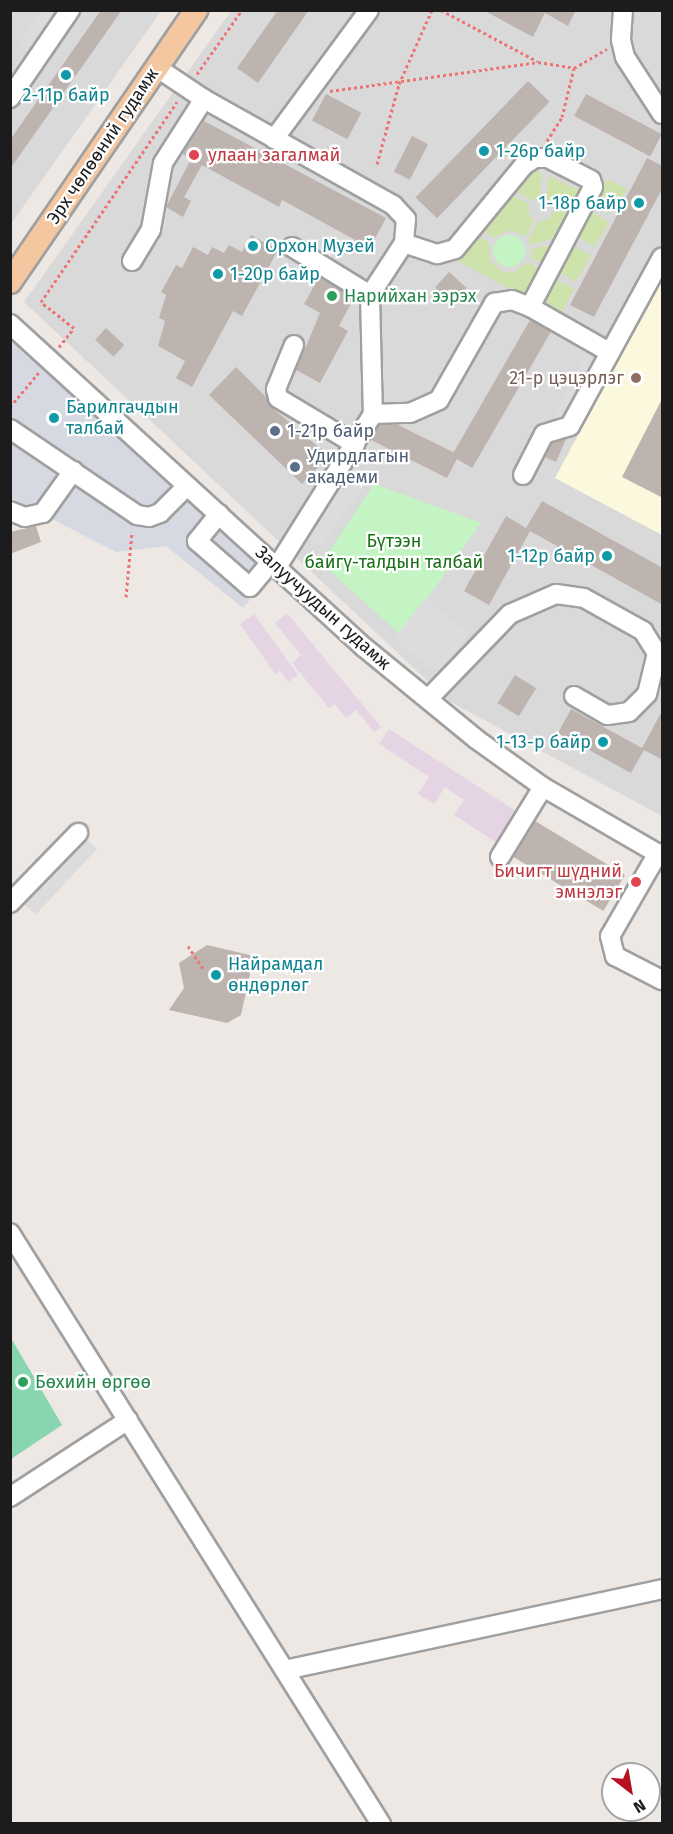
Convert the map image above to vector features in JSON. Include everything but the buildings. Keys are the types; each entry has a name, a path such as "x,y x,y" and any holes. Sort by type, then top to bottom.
{"main road":[{"name":"Эрх чөлөөний гудамж","path":"10,282 196,10"}],"street":[{"path":"10,98 70,10"},
{"path":"274,139 369,10"},
{"path":"624,10 621,40 630,70 663,114"},
{"path":"156,67 204,99 401,211 408,228 404,243 370,295 373,414 274,565 250,587 197,541 219,514"},
{"path":"132,261 152,229 163,162 204,99"},
{"path":"404,243 437,254 454,249 524,165 535,158 548,158 591,180 593,187 530,307"},
{"path":"292,247 370,295"},
{"path":"523,475 544,434 570,426 663,257"},
{"path":"373,414 410,413 439,400 494,303 512,300 530,307 609,352"},
{"name":"Залуучуудын гудамж","path":"10,324 274,565 428,699 543,787 660,855"},
{"path":"294,345 276,389 278,398 355,444"},
{"path":"10,429 137,515 149,517 159,513 187,486"},
{"path":"10,511 25,516 43,513 73,471"},
{"path":"428,699 510,614 556,594 584,598 643,631 657,653 647,694 629,712 607,715 574,696"},
{"path":"500,857 543,787"},
{"path":"10,903 78,833"},
{"path":"660,855 610,936 615,956 663,980"},
{"path":"10,1233 381,1824"},
{"path":"10,1497 128,1420"},
{"path":"285,1671 663,1589"}],"path":[{"path":"10,407 74,328 41,302 242,10"},
{"path":"377,164 399,84 432,10"},
{"path":"441,10 538,62"},
{"path":"308,94 399,84 538,62 574,68 621,40"},
{"path":"545,144 562,117 574,68"},
{"path":"126,597 128,546"},
{"path":"188,946 203,968"}],"shaded area":[{"path":"11,11 161,11 11,224"},
{"path":"40,11 55,11 27,52 17,45"},
{"path":"231,11 662,11 662,816 449,701 24,302"},
{"name":"21-р цэцэрлэг","path":"662,278 662,535 555,478"},
{"name":"Барилгачдын талбай","path":"10,339 271,575 243,608 166,546 116,552 11,498"},
{"path":"588,351 600,357 566,422 555,416"},
{"path":"353,468 369,479 321,547 305,536"},
{"path":"425,599 469,633 438,674 394,639"},
{"path":"287,613 381,727 374,732 356,710 346,718 335,704 329,708 292,663 301,655 275,623"},
{"path":"254,614 298,675 288,682 280,671 275,674 240,624"},
{"path":"389,729 519,813 499,844 454,815 464,800 445,787 434,804 418,794 429,777 379,744"},
{"path":"83,836 97,849 36,915 22,902"}],"green space":[{"path":"532,168 542,174 540,196 531,201 516,191"},
{"path":"548,176 582,191 574,208 553,207 546,197"},
{"path":"607,179 627,189 614,213 595,203"},
{"path":"512,195 529,204 529,214 534,220 526,237 511,230 493,238 484,231"},
{"path":"553,211 572,212 559,237 530,245 528,240 538,222 550,218"},
{"path":"590,211 609,222 595,247 576,236"},
{"path":"509,235 520,240 525,251 520,262 509,267 498,262 493,251 498,240"},
{"path":"479,237 490,243 490,260 501,271 514,272 528,262 542,270 532,288 521,295 454,259"},
{"path":"557,244 545,265 530,258 531,249"},
{"path":"573,245 591,256 576,282 558,271"},
{"path":"555,279 574,289 560,315 545,299"},
{"name":"Бүтээн байгү-талдын талбай","path":"374,484 481,523 401,635 321,563"},
{"name":"Бөхийн өргөө","path":"11,1338 62,1425 10,1459"}],"place":[{"name":"2-11р байр","path":"66,75"},
{"name":"1-26р байр","path":"484,151"},
{"name":"улаан загалмай","path":"194,155"},
{"name":"1-18р байр","path":"639,203"},
{"name":"Орхон Myзей","path":"253,246"},
{"name":"1-20р байр","path":"218,274"},
{"name":"Нарийхан ээрэх","path":"332,296"},
{"name":"21-р цэцэрлэг","path":"636,378"},
{"name":"Барилгачдын талбай","path":"54,418"},
{"name":"1-21р байр","path":"275,431"},
{"name":"Удирдлагын академи","path":"295,467"},
{"name":"1-12р байр","path":"607,556"},
{"name":"1-13-р байр","path":"603,742"},
{"name":"Бичигт шүдний эмнэлэг","path":"636,882"},
{"name":"Найрамдал өндөрлөг","path":"216,975"},
{"name":"Бөхийн өргөө","path":"23,1382"}]}
